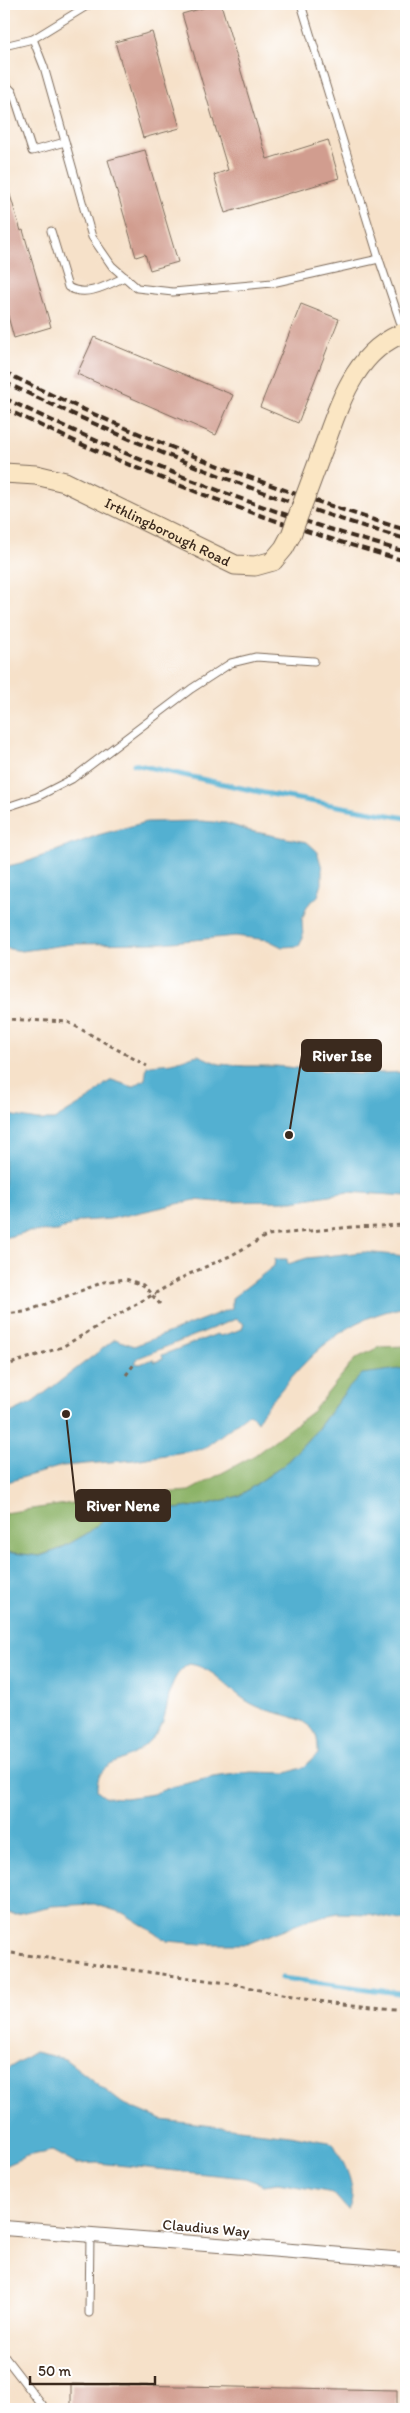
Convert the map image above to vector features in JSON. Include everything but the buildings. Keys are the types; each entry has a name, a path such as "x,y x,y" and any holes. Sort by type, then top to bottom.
{"main road":[{"name":"Irthlingborough Road","path":"4,473 36,474 64,482 235,564 255,566 273,561 284,548 291,535 345,391 364,361 384,342 405,333"}],"street":[{"name":"Claudius Way","path":"4,2228 406,2260"}],"lane":[{"path":"4,46 33,39 90,4"},
{"path":"301,4 379,259 405,333"},
{"path":"33,39 44,67 92,237 112,266 138,288 173,292 272,283 379,259"},
{"path":"4,83 13,92 32,151 65,142"},
{"path":"51,231 68,287 77,292 99,289 125,277"},
{"path":"4,808 37,797 72,779 191,689 231,664 256,657 314,661"},
{"path":"89,2313 90,2234"},
{"path":"4,2356 45,2409"}],"path":[{"path":"4,1019 68,1022 147,1066"},
{"path":"4,1366 62,1347 186,1275 230,1256 268,1235 352,1226 406,1225"},
{"path":"4,1314 25,1312 104,1282 126,1279 143,1285 160,1304"},
{"path":"126,1375 135,1363"},
{"path":"4,1952 222,1982 304,1999 406,2010"}],"green space":[{"path":"406,1346 406,1368 345,1392 316,1431 284,1465 239,1496 209,1504 176,1509 152,1507 107,1517 88,1533 60,1549 39,1556 4,1552 4,1513 121,1496 189,1491 255,1455 313,1411 355,1359 379,1347"}],"water":[{"path":"201,821 226,823 250,831 307,842 317,851 322,868 322,884 318,896 307,906 302,920 303,938 299,946 282,947 268,940 235,936 162,943 71,944 22,951 4,948 4,867 29,861 98,835 146,822"},
{"path":"198,1055 219,1064 276,1066 357,1074 406,1072 406,1196 348,1192 293,1201 218,1202 195,1200 110,1219 81,1221 58,1231 27,1232 4,1238 4,1114 37,1120 54,1120 92,1097 112,1080 133,1087 145,1079 147,1066 167,1064"},
{"path":"363,1252 406,1256 406,1307 368,1318 335,1337 320,1348 293,1375 257,1422 250,1413 203,1449 134,1460 62,1466 4,1483 4,1416 33,1402 115,1339 134,1346 232,1308 232,1298 274,1266 275,1259 287,1259 288,1264 307,1258","holes":["236,1319 244,1324 242,1329 221,1336 217,1334 162,1355 163,1359 155,1362 153,1359 140,1364 135,1363 138,1358"]},
{"path":"406,1368 406,1921 368,1914 337,1913 308,1920 247,1944 202,1944 168,1941 123,1913 94,1904 51,1906 16,1914 4,1913 4,1552 40,1556 60,1549 88,1533 107,1517 152,1507 176,1509 209,1504 239,1496 284,1465 316,1431 345,1392 362,1374","holes":["189,1664 199,1666 216,1676 238,1695 256,1706 297,1719 309,1726 316,1735 318,1754 304,1767 287,1773 251,1772 213,1777 171,1787 153,1794 125,1798 106,1797 97,1790 100,1775 109,1766 138,1751 155,1735 161,1726 171,1688 180,1671"]},
{"path":"35,2052 65,2059 122,2103 162,2120 290,2135 333,2143 349,2176 352,2193 348,2210 333,2193 278,2183 264,2185 245,2178 97,2163 76,2164 52,2151 27,2156 4,2166 4,2071"}],"waterway":[{"path":"134,764 264,793 406,818"},
{"path":"282,1978 406,1994"}],"railway":[{"path":"4,372 103,418 202,459 354,514 406,530"},
{"path":"4,382 102,427 202,469 303,506 406,539"},
{"path":"4,398 102,443 202,484 252,503 406,552"},
{"path":"4,408 102,453 202,494 303,530 406,561"}],"place":[{"name":"River Ise","path":"289,1135"},
{"name":"River Nene","path":"66,1414"}]}
